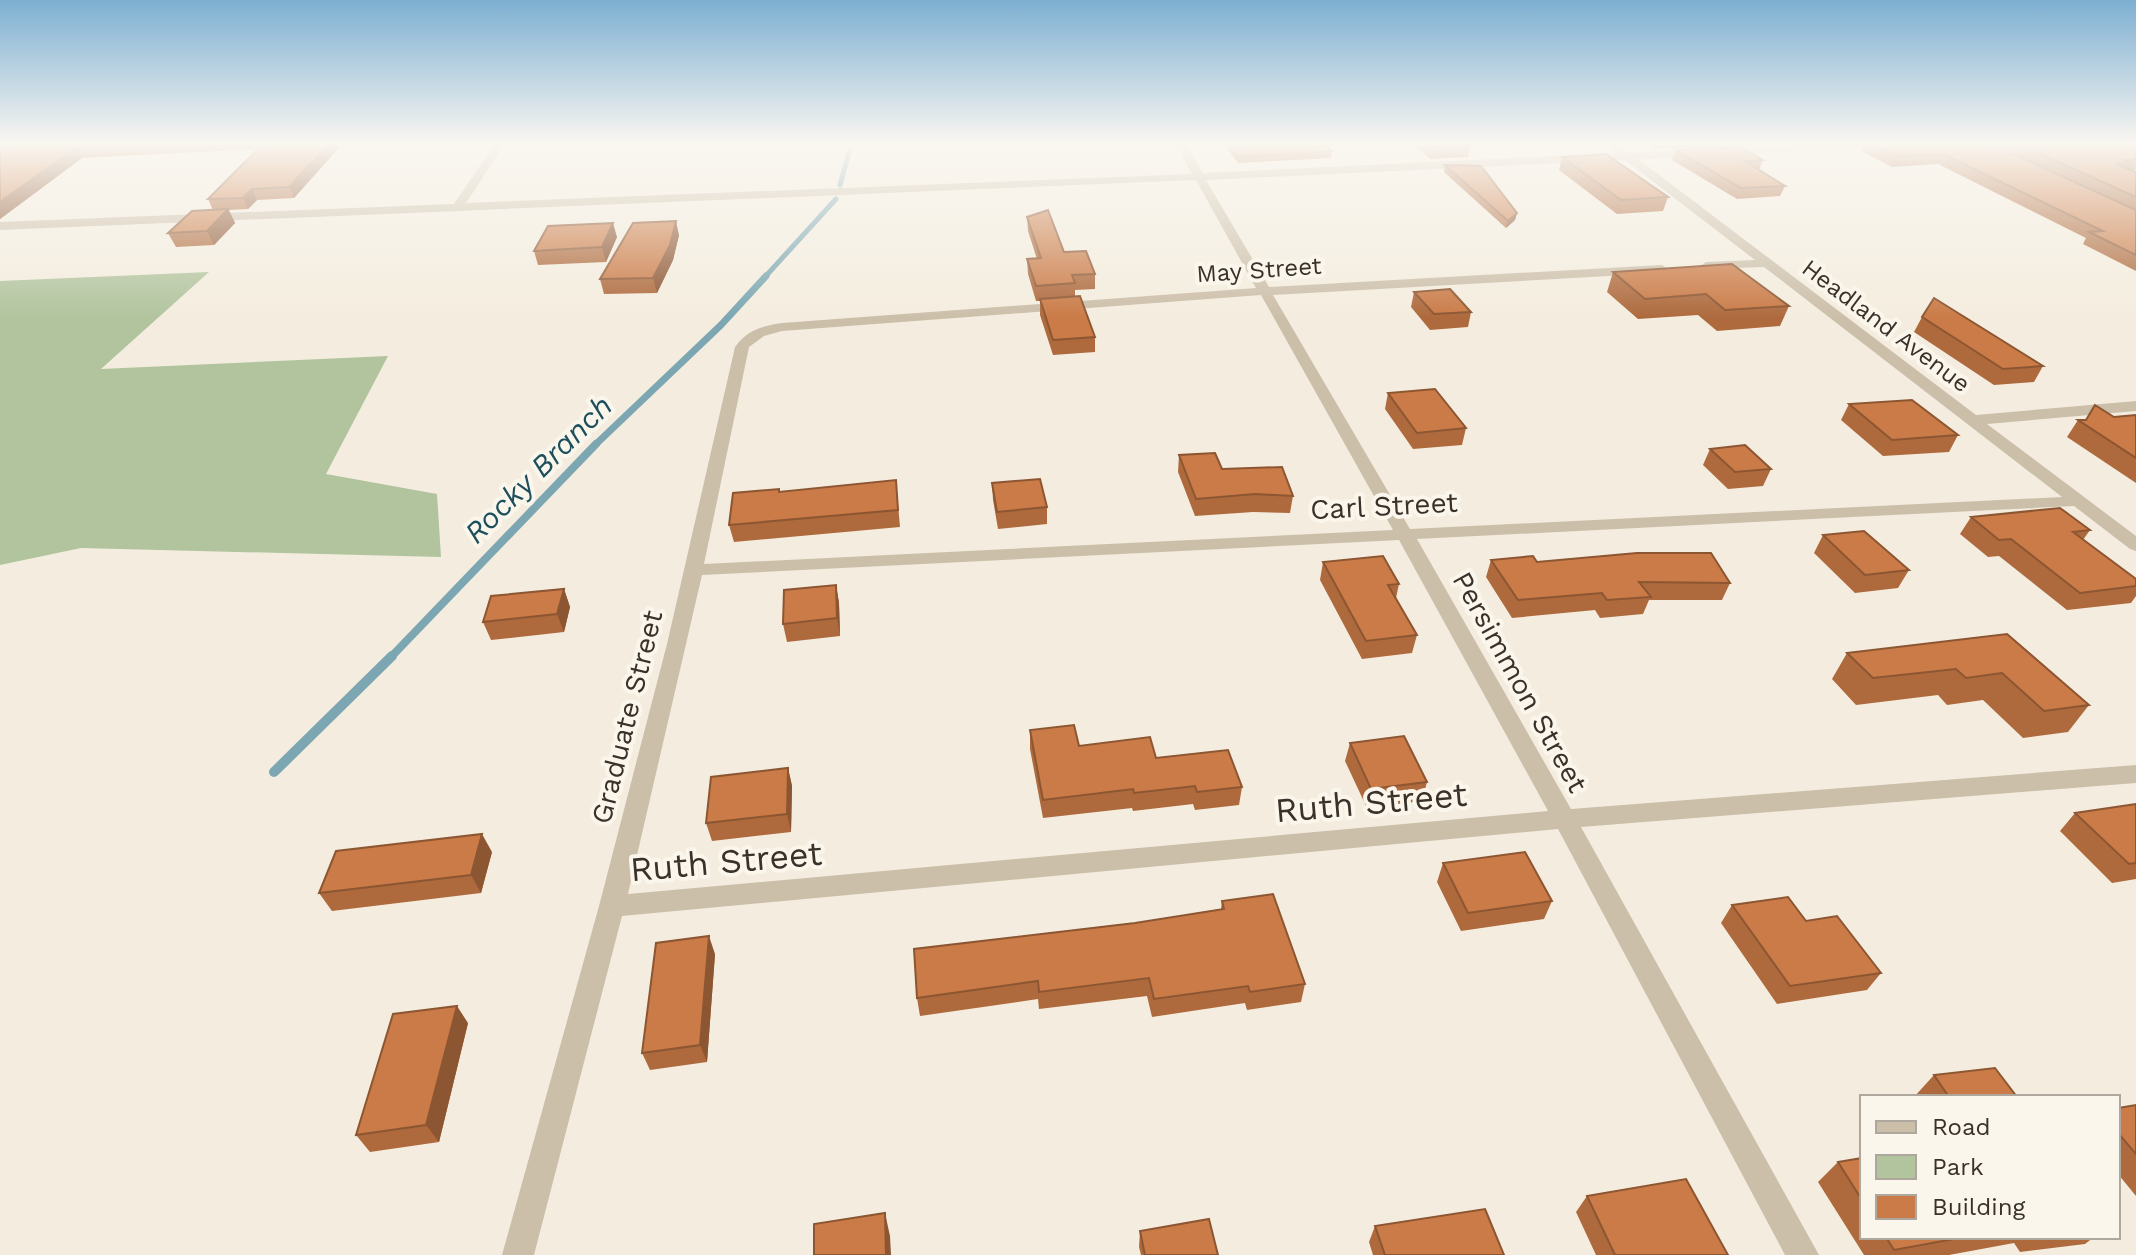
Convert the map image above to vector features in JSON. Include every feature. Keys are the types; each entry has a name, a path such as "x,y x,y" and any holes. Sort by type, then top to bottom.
{"street":[{"path":"458,207 462,201"},
{"path":"0,226 617,201"},
{"name":"Persimmon Street","path":"1213,201 1565,819 1803,1255"},
{"name":"Headland Avenue","path":"1686,201 2136,545"},
{"path":"1693,267 1768,263"},
{"name":"May Street","path":"754,335 782,327 1266,291 1677,268"},
{"name":"Graduate Street","path":"518,1255 612,906 742,347 754,335"},
{"path":"1973,420 2136,406"},
{"name":"Carl Street","path":"692,570 2078,501"},
{"name":"Ruth Street","path":"612,906 1565,819 2136,774"}],"green space":[{"path":"209,272 101,369 388,356 326,474 437,494 441,557 81,548 0,565 0,281"}],"building":[{"path":"1485,201 1507,201 1517,213 1508,221"},
{"path":"2040,201 2115,201 2136,210 2136,255 2089,232 2103,231"},
{"path":"228,209 207,231 168,233 192,211"},
{"path":"1048,210 1064,252 1086,251 1095,274 1072,275 1075,283 1036,286 1027,259 1041,258 1027,217"},
{"path":"676,221 670,245 653,278 600,279 633,223"},
{"path":"613,223 602,247 534,251 548,226"},
{"path":"1732,264 1789,306 1725,310 1706,294 1645,299 1613,272"},
{"path":"1450,289 1471,312 1434,314 1414,292"},
{"path":"1080,296 1095,337 1053,340 1040,299"},
{"path":"1934,298 2043,366 2003,369 1922,317"},
{"path":"1435,389 1466,428 1417,433 1388,393"},
{"path":"1912,400 1958,435 1892,440 1849,404"},
{"path":"2095,405 2114,417 2136,415 2136,458 2078,420 2086,420"},
{"path":"1745,445 1771,469 1735,472 1710,449"},
{"path":"1215,453 1222,469 1282,467 1293,496 1255,494 1196,499 1179,455"},
{"path":"1040,479 1047,507 997,512 992,483"},
{"path":"896,480 898,510 729,525 733,493 779,489 779,492"},
{"path":"2060,508 2090,530 2073,532 2136,579 2136,586 2080,593 2011,539 1999,540 1971,517"},
{"path":"1864,531 1909,570 1865,575 1823,535"},
{"path":"1637,553 1711,553 1730,583 1639,582 1651,597 1607,600 1602,593 1518,600 1491,560 1533,556 1537,562"},
{"path":"1383,556 1399,584 1388,585 1417,635 1366,641 1323,562"},
{"path":"836,585 837,618 783,624 784,590"},
{"path":"564,589 557,614 483,622 491,596"},
{"path":"2007,634 2089,705 2044,711 2002,673 1966,678 1956,669 1873,678 1847,653"},
{"path":"1074,725 1079,746 1150,737 1156,758 1228,750 1242,787 1197,792 1195,786 1134,793 1133,789 1043,800 1030,730"},
{"path":"1404,736 1427,782 1371,789 1350,743"},
{"path":"788,768 787,814 706,823 711,777"},
{"path":"2136,804 2136,863 2129,864 2075,813"},
{"path":"482,834 471,875 319,893 336,851"},
{"path":"1525,852 1552,901 1468,913 1443,863"},
{"path":"1273,894 1305,984 1250,992 1248,986 1154,999 1149,978 1039,992 1038,981 917,998 914,949 1135,923 1224,909 1222,901"},
{"path":"1788,897 1806,921 1837,916 1881,973 1790,986 1732,905"},
{"path":"709,936 700,1045 642,1053 656,943"},
{"path":"457,1006 426,1125 356,1135 393,1014"},
{"path":"1995,1068 2015,1095 1948,1095 1934,1075"},
{"path":"2136,1105 2136,1154 2120,1135 2120,1108"},
{"path":"1860,1158 1860,1197 1838,1162"},
{"path":"1686,1179 1728,1255 1615,1255 1587,1196"},
{"path":"1485,1209 1504,1255 1385,1255 1375,1226"},
{"path":"885,1213 886,1255 814,1255 814,1224"},
{"path":"1209,1219 1218,1255 1145,1255 1140,1231"},
{"path":"1887,1239 1954,1239 1894,1250"}],"waterway":[{"name":"Rocky Branch","path":"764,278 835,201"},
{"name":"Rocky Branch","path":"595,445 721,325 766,276"},
{"name":"Rocky Branch","path":"391,657 595,445"},
{"name":"Rocky Branch","path":"274,772 391,657"}]}
